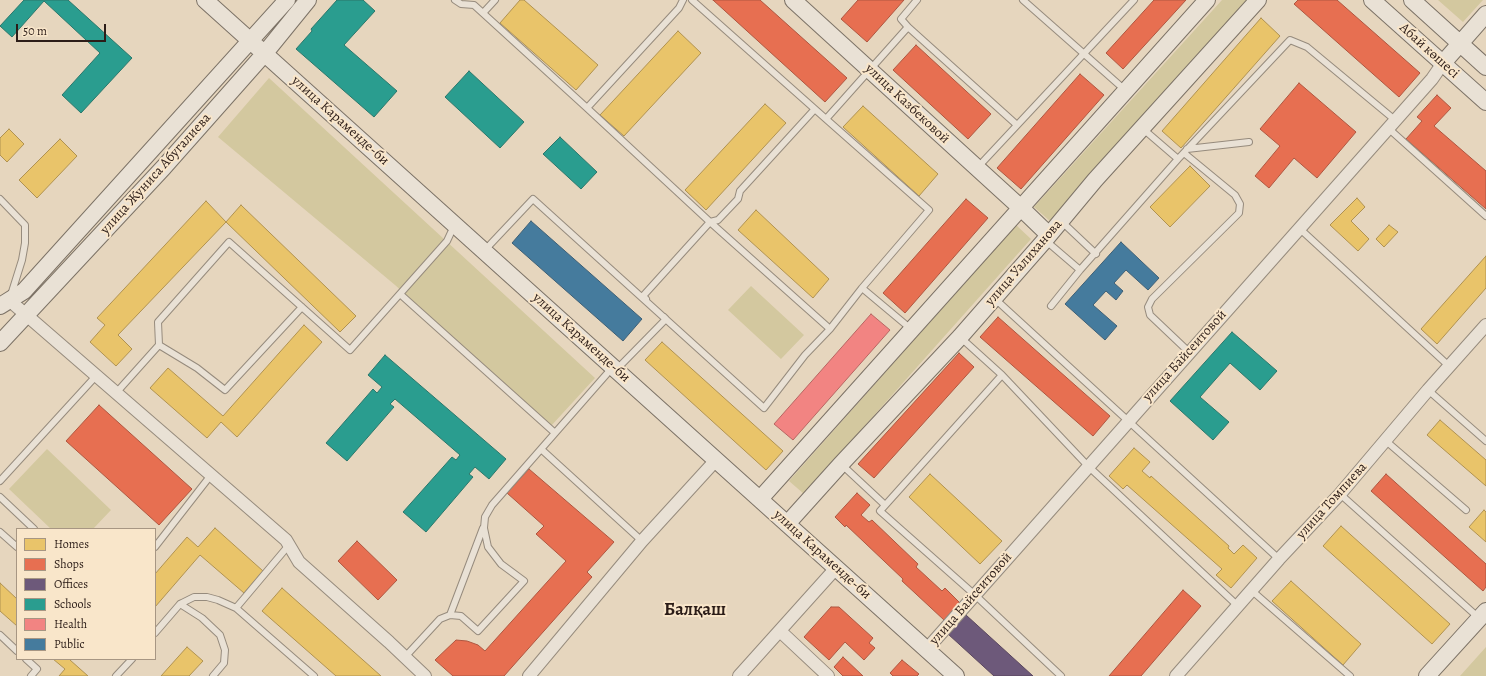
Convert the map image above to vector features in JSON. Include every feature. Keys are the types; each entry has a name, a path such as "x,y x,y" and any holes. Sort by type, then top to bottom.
{"main road":[{"name":"улица Караменде-би","path":"205,0 956,676"},
{"name":"улица Жуниса Абугалиева","path":"5,303 24,291 287,0"},
{"name":"улица Жуниса Абугалиева","path":"0,343 164,167 265,53 308,0"},
{"name":"улица Казбековой","path":"793,0 1021,208 1047,238"},
{"path":"760,499 1207,0"},
{"name":"улица Уалиханова","path":"787,524 840,464 960,337 1047,238 1095,180 1258,0"},
{"name":"Абай көшесі","path":"1372,0 1486,102"},
{"name":"Абай көшесі","path":"1412,0 1486,67"},
{"path":"1443,64 1486,14"},
{"path":"1427,676 1482,615"}],"street":[{"name":"улица Байсеитовой","path":"927,649 1432,79 1443,64"},
{"path":"5,303 26,315 286,540 298,562 425,676"},
{"name":"улица Томпиева","path":"1176,676 1251,590 1340,494 1428,390 1486,325"},
{"path":"529,676 642,541 716,460"},
{"path":"739,676 836,568"},
{"path":"780,631 828,676"}],"lane":[{"path":"455,0 461,4 474,5 710,222 830,329"},
{"path":"483,13 495,0"},
{"path":"587,108 679,8 683,0"},
{"path":"484,251 533,199 764,408 805,355 830,329 862,288 929,210 814,110 692,0"},
{"path":"917,0 900,19 1016,125"},
{"path":"1023,0 1126,91"},
{"path":"977,168 1134,0"},
{"path":"826,119 908,27"},
{"path":"1051,306 1080,270 1096,254 1178,159 1290,40 1307,47 1392,124 1486,216"},
{"path":"666,319 643,296 710,222 718,220 738,199 740,191 814,110"},
{"path":"1142,128 1178,159"},
{"path":"1186,151 1249,142"},
{"path":"1186,151 1235,195 1240,204 1239,213 1152,299 1148,307 1150,315 1189,352"},
{"path":"0,199 25,225 25,243 22,260 5,303"},
{"path":"1061,221 1096,254"},
{"path":"116,393 159,345 158,322 229,242 350,350 447,241 455,225"},
{"path":"1299,228 1449,366"},
{"path":"1047,238 1080,270"},
{"path":"862,288 912,330"},
{"path":"400,294 555,433"},
{"path":"994,298 1279,559"},
{"path":"159,345 197,368 225,390 302,307"},
{"path":"450,615 484,528 485,516 492,505 555,433 615,369 666,319"},
{"path":"960,337 1002,375 1088,466 1238,606"},
{"path":"1002,375 880,511 975,595 1061,676"},
{"path":"0,482 96,376"},
{"path":"1428,390 1486,441"},
{"path":"1386,441 1466,510"},
{"path":"541,449 642,541"},
{"path":"840,464 885,505"},
{"path":"156,546 211,475"},
{"path":"1340,494 1482,615"},
{"path":"0,497 33,528"},
{"path":"405,657 440,619 450,615 461,616 478,631 524,581 501,564 488,547 484,528"},
{"path":"0,532 16,547"},
{"path":"236,608 289,545"},
{"path":"1251,590 1350,676"},
{"path":"156,631 180,604 194,597 207,597 222,601 236,608 314,676"},
{"path":"180,604 202,618 220,635 224,650 224,663 213,676"},
{"path":"0,635 16,649"},
{"path":"27,660 37,669 31,676"},
{"path":"116,676 131,660"}],"shaded area":[{"path":"1222,0 1251,0 1050,221 1034,207"},
{"path":"1438,0 1483,0 1463,22"},
{"path":"269,78 595,378 551,426 395,285 218,137"},
{"path":"1016,225 1031,239 804,494 789,481"},
{"path":"751,286 804,335 781,359 728,310"},
{"path":"47,449 111,510 94,528 50,528 9,489"},
{"path":"1486,647 1486,676 1460,676"}],"building: Homes":[{"path":"520,0 524,0 598,65 576,90 500,23"},
{"path":"1261,18 1280,36 1181,148 1162,131"},
{"path":"678,31 701,53 624,136 600,115"},
{"path":"765,104 786,123 706,210 685,190"},
{"path":"863,106 938,174 919,196 843,127"},
{"path":"9,129 24,144 7,162 0,155 0,138"},
{"path":"60,139 77,156 37,198 19,180"},
{"path":"1190,166 1210,186 1170,227 1150,207"},
{"path":"1357,198 1365,207 1351,221 1369,239 1358,251 1330,225"},
{"path":"206,201 226,222 118,335 132,349 116,366 90,342 105,325 97,318"},
{"path":"241,205 356,316 340,332 226,222"},
{"path":"756,210 829,279 813,298 738,230"},
{"path":"1389,225 1398,232 1384,247 1376,239"},
{"path":"1486,256 1486,288 1437,344 1421,329"},
{"path":"304,325 322,342 237,437 221,422 207,438 150,388 168,368 223,416"},
{"path":"662,342 783,451 766,470 645,360"},
{"path":"1440,420 1486,460 1486,486 1427,435"},
{"path":"1134,448 1150,462 1142,471 1150,478 1151,476 1229,546 1228,548 1234,554 1243,545 1257,558 1231,588 1216,575 1222,569 1127,485 1123,489 1109,476"},
{"path":"930,474 1002,541 980,564 909,497"},
{"path":"1484,510 1486,512 1486,542 1469,527"},
{"path":"1341,526 1450,624 1432,644 1323,546"},
{"path":"215,528 263,571 244,593 200,555 156,606 156,573 187,537 198,547"},
{"path":"1291,581 1361,644 1343,665 1272,601"},
{"path":"0,583 16,598 16,625 0,611"},
{"path":"282,588 381,676 336,676 262,611"},
{"path":"187,647 203,661 189,676 161,676"},
{"path":"54,660 70,660 88,676 59,676 65,669"}],"building: Shops":[{"path":"713,0 760,0 847,78 825,102"},
{"path":"858,0 904,0 867,42 841,19"},
{"path":"1154,0 1186,0 1123,69 1106,53"},
{"path":"1298,0 1337,0 1420,73 1399,97 1294,4"},
{"path":"916,45 991,114 968,139 893,70"},
{"path":"1080,74 1104,95 1021,189 997,168"},
{"path":"1299,83 1356,132 1317,178 1294,158 1269,188 1255,176 1280,146 1260,129"},
{"path":"1437,95 1451,108 1434,126 1486,171 1486,209 1406,139 1422,121 1417,117"},
{"path":"966,199 988,218 905,313 883,293"},
{"path":"998,317 1110,416 1093,436 980,337"},
{"path":"959,353 974,367 874,478 858,464"},
{"path":"99,405 192,489 159,525 66,441"},
{"path":"529,469 614,542 587,572 592,577 504,676 453,676 435,660 456,640 467,641 478,645 485,651 566,561 536,534 544,526 507,493"},
{"path":"1386,474 1486,564 1486,587 1483,591 1371,491"},
{"path":"857,493 870,505 861,515 869,522 872,520 918,564 916,567 942,591 945,588 960,603 944,620 902,581 903,579 846,525 845,527 835,517"},
{"path":"357,541 397,580 378,600 338,561"},
{"path":"1183,590 1201,606 1141,676 1109,676"},
{"path":"831,607 839,607 873,638 869,643 875,648 864,660 845,642 829,660 804,637"},
{"path":"843,657 863,676 843,676 834,667"},
{"path":"902,660 919,674 917,676 893,676 890,673"}],"building: Offices":[{"path":"966,615 1033,676 994,676 948,634"}],"building: Schools":[{"path":"24,0 68,0 132,58 81,113 62,95 100,53 44,1 12,37 0,26"},
{"path":"337,0 363,0 375,11 344,45 397,91 374,117 296,49 312,31 311,29"},
{"path":"469,71 524,122 500,148 445,97"},
{"path":"560,137 597,172 581,189 543,154"},
{"path":"1232,332 1277,371 1260,390 1230,363 1200,397 1229,422 1213,440 1170,401"},
{"path":"385,355 506,459 489,479 475,467 469,474 473,477 426,532 403,512 452,457 456,460 460,455 395,399 390,404 394,407 347,461 326,443 373,389 377,393 382,387 368,375"}],"building: Health":[{"path":"871,314 890,330 793,440 774,424"}],"building: Public":[{"path":"531,221 642,319 623,341 512,243"},
{"path":"1121,242 1159,278 1148,290 1126,270 1114,283 1123,291 1116,300 1106,291 1093,305 1117,326 1105,340 1065,304"}],"district":[{"name":"Балқаш","path":"695,611"}]}
